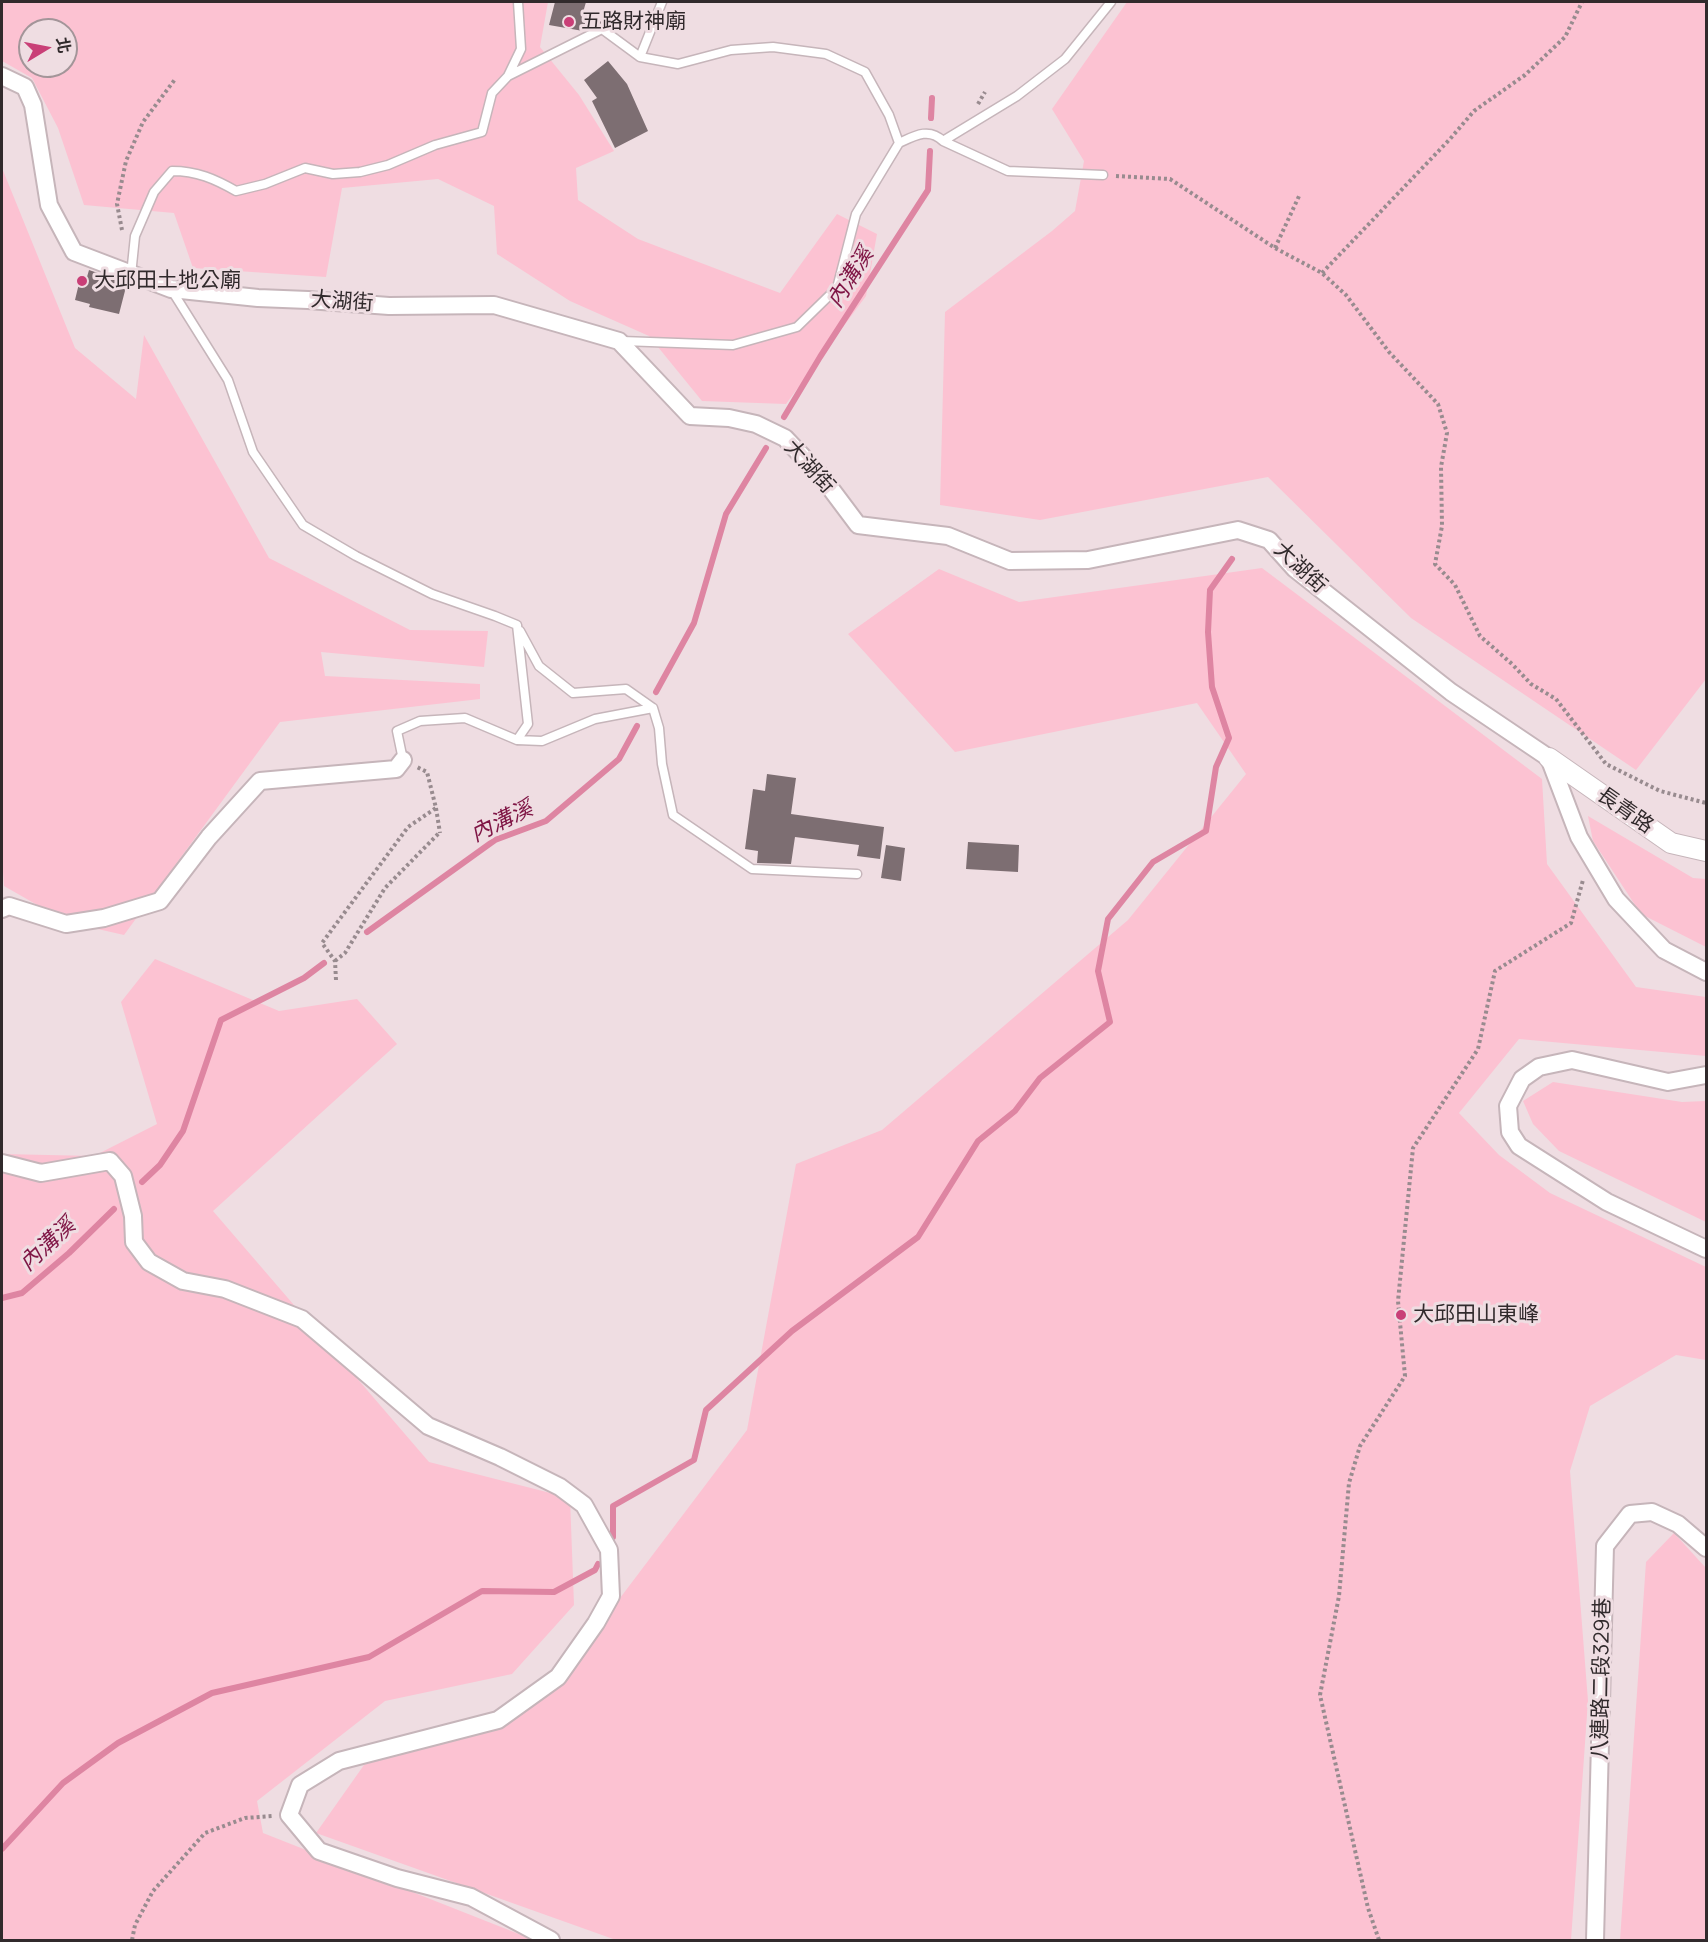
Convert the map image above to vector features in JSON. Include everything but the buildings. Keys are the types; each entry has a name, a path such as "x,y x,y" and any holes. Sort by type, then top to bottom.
{"street":[{"name":"大湖街","path":"2,76 25,87 33,105 49,205 74,252 171,289 258,298 390,306 494,304 619,341 690,416 729,418 756,424 785,438 822,477 858,525 948,536 1010,561 1088,560 1238,530 1269,540 1295,569 1451,692 1549,758"},
{"name":"長青路","path":"1549,758 1671,843 1707,851"},
{"path":"1549,758 1579,837 1616,899 1664,950 1707,972"},
{"path":"2,909 9,906 66,924 104,918 160,901 208,837 260,781 396,770 403,760"},
{"path":"1707,1074 1668,1082 1572,1060 1539,1067 1522,1079 1508,1106 1510,1131 1519,1146 1606,1202 1707,1249"},
{"path":"2,1163 41,1173 110,1161 123,1176 133,1216 134,1242 149,1262 183,1281 225,1289 302,1319 428,1426 560,1486 584,1505 609,1550 611,1596 596,1623 558,1677 498,1720 339,1761 300,1785 289,1815 319,1851 397,1878 471,1897 551,1941"},
{"name":"八連路二段329巷","path":"1595,1941 1605,1546 1630,1514 1652,1512 1678,1524 1707,1548"}],"lane":[{"path":"131,275 135,236 154,192 172,171 187,171 208,176 236,191 265,184 306,168 333,174 360,172 388,165 435,146 482,132 492,93 508,76 521,49 518,2"},
{"path":"640,57 662,2"},
{"path":"943,141 1017,96 1065,58 1111,2"},
{"path":"508,76 602,29 640,57 678,64 731,50 773,47 826,54 865,72 889,115 899,143"},
{"path":"619,341 734,345 797,327 837,288 856,214 899,143 921,133 937,136 943,141 1008,171 1104,175"},
{"path":"171,289 228,380 253,452 303,525 356,556 432,594 517,625 539,666 573,693 626,689 653,708 659,728 662,764 673,815 752,869 857,874"},
{"path":"517,625 528,724 517,740"},
{"path":"403,760 397,731 420,721 465,718 517,740 542,741 595,719 653,708"}],"path":[{"path":"1322,273 1474,111 1524,75 1565,37 1582,2"},
{"path":"123,234 117,204 126,161 143,122 176,78"},
{"path":"1104,175 1170,179 1275,248 1322,273 1346,295 1389,352 1438,404 1447,433 1441,467 1442,526 1435,564 1455,585 1480,636 1531,684 1556,699 1606,764 1660,791 1707,803"},
{"path":"1275,248 1300,194"},
{"path":"335,961 345,953 386,888 440,833 428,772 403,760"},
{"path":"336,980 335,961 322,943 408,827 436,808"},
{"path":"1379,1941 1368,1908 1320,1695 1339,1596 1349,1483 1360,1446 1406,1376 1398,1300 1413,1148 1478,1049 1495,971 1571,923 1590,856"},
{"path":"132,1941 135,1925 153,1891 205,1833 245,1818 289,1815"}],"shaded area":[{"path":"2,2 548,2 540,47 579,95 614,151 576,168 578,200 638,239 780,293 837,214 877,234 866,296 786,404 702,401 649,336 570,301 497,254 494,206 438,179 342,188 326,277 193,268 174,213 84,205 58,128 32,78 78,78 78,18 18,18 18,70 2,61"},
{"path":"1127,2 1706,2 1706,679 1636,770 1411,618 1268,477 1040,520 940,505 945,312 1075,211 1084,161 1052,109"},
{"path":"2,168 75,348 136,399 144,335 269,558 410,630 488,631 484,667 321,652 325,676 480,684 480,699 280,722 124,935 67,922 4,886 2,858"},
{"path":"1262,568 1542,779 1547,864 1636,987 1706,997 1706,1056 1519,1039 1459,1113 1499,1155 1550,1193 1706,1267 1706,1360 1676,1355 1590,1406 1570,1471 1588,1701 1571,1940 616,1940 316,1833 364,1765 546,1696 747,1430 796,1164 882,1130 1128,920 1246,774 1197,703 955,752 848,634 939,569 1019,602"},
{"path":"1588,816 1693,878 1706,879 1706,947 1641,914 1593,841"},
{"path":"155,959 279,1011 357,999 397,1044 213,1211 429,1462 570,1498 574,1605 512,1674 385,1701 257,1801 263,1833 534,1940 2,1940 2,1154 94,1156 157,1124 121,1002"},
{"path":"1553,1082 1682,1102 1706,1101 1706,1222 1559,1151 1533,1124 1523,1101"},
{"path":"1674,1533 1706,1568 1706,1940 1620,1940 1646,1562"}],"waterway":[{"name":"內溝溪","path":"931,118 932,98"},
{"name":"內溝溪","path":"784,417 928,190 930,151"},
{"name":"內溝溪","path":"656,692 694,623 726,514 766,448"},
{"path":"613,1537 613,1506 694,1460 706,1410 792,1331 918,1237 978,1141 1015,1111 1040,1078 1110,1022 1098,971 1108,919 1153,862 1206,831 1216,767 1229,738 1212,687 1208,632 1210,590 1232,559"},
{"name":"內溝溪","path":"367,932 495,840 546,821 619,759 637,726"},
{"name":"內溝溪","path":"142,1182 160,1165 183,1131 221,1020 304,978 324,963"},
{"name":"內溝溪","path":"2,1298 22,1293 69,1253 114,1209"},
{"path":"2,1849 63,1783 118,1743 212,1693 369,1657 482,1591 554,1592 595,1570 598,1564"}],"place":[{"name":"五路財神廟","path":"569,22"},
{"name":"大邱田土地公廟","path":"82,281"},
{"name":"大邱田山東峰","path":"1401,1315"}]}
